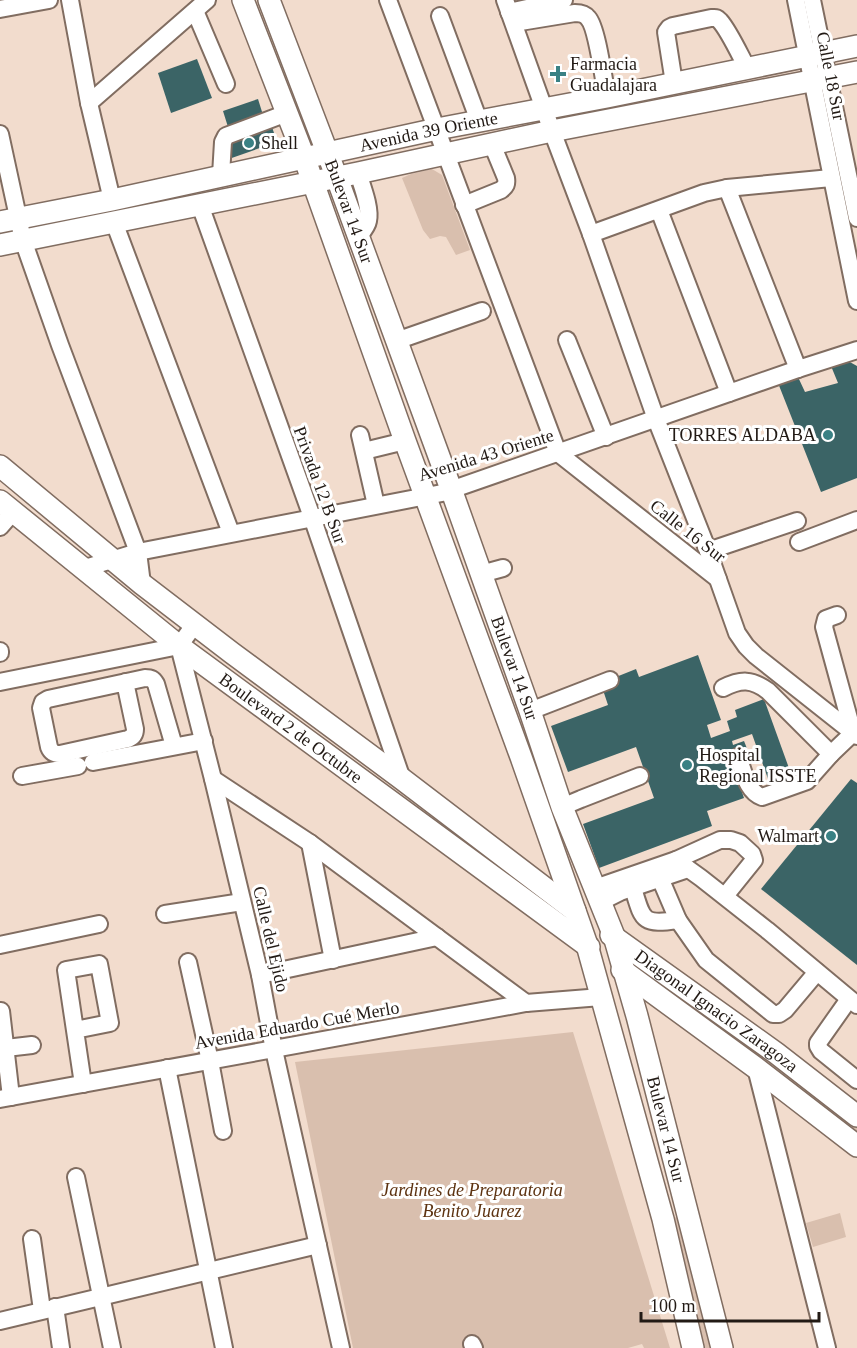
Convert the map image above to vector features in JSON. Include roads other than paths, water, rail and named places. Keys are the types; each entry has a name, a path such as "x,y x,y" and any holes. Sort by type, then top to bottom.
{"main road":[{"name":"Bulevar 14 Sur","path":"243,0 304,157 587,945 663,1219 693,1348"},
{"name":"Bulevar 14 Sur","path":"269,0 451,489 531,711 562,807 614,936 722,1348"},
{"name":"Avenida 39 Oriente","path":"9,220 112,200 436,129 857,46"},
{"name":"Avenida 39 Oriente","path":"0,245 857,72"},
{"name":"Boulevard 2 de Octubre","path":"0,466 142,584 575,910"},
{"name":"Boulevard 2 de Octubre","path":"4,514 82,569 179,646 587,945"},
{"name":"Diagonal Ignacio Zaragoza","path":"575,910 776,1053 857,1116"},
{"name":"Diagonal Ignacio Zaragoza","path":"587,945 756,1068 857,1146"}],"street":[{"path":"0,9 49,0"},
{"path":"70,0 89,104 112,200"},
{"path":"388,0 558,453"},
{"path":"509,12 564,0"},
{"name":"Calle 18 Sur","path":"796,0 815,54 831,178 854,274 857,301"},
{"name":"Calle 18 Sur","path":"812,0 815,54"},
{"path":"89,104 201,5 225,84"},
{"path":"509,12 575,13 588,18 594,31 607,97"},
{"name":"Calle 16 Sur","path":"509,12 656,419 718,580"},
{"path":"440,16 479,121"},
{"path":"674,83 666,32 673,26 711,18 720,22 747,68"},
{"name":"Calle 18 Sur","path":"820,79 853,179 857,218"},
{"path":"221,176 223,142 226,136 287,113"},
{"path":"0,134 9,220 23,240 138,552 142,584"},
{"path":"464,205 505,187 506,178 492,144"},
{"path":"358,173 369,211 369,220 358,237"},
{"path":"591,234 704,193 727,188 831,178"},
{"path":"727,188 798,369"},
{"name":"Privada 12 B Sur","path":"200,205 402,779"},
{"path":"659,210 729,393"},
{"path":"114,222 231,533"},
{"path":"396,341 482,311"},
{"path":"567,340 606,437"},
{"name":"Avenida 43 Oriente","path":"82,569 138,552 451,489 857,350"},
{"path":"376,505 362,443 405,441"},
{"name":"Calle 16 Sur","path":"558,453 718,580"},
{"path":"799,542 857,520"},
{"path":"708,551 796,521"},
{"path":"481,574 503,568"},
{"path":"718,580 737,633 746,646 855,735"},
{"path":"837,615 826,619 824,627 855,735"},
{"path":"0,682 179,646 195,624"},
{"name":"Calle del Ejido","path":"179,646 260,975 274,1050 341,1348"},
{"path":"125,682 135,729 132,737 60,754 51,751 41,708 43,702 48,699 125,682 145,678 153,680 174,746"},
{"path":"531,711 610,680"},
{"path":"723,688 745,681 758,683 831,754"},
{"path":"738,757 750,788 762,796 807,781 831,754 855,735"},
{"path":"22,776 204,741"},
{"path":"562,807 640,776"},
{"path":"213,779 310,843 526,1003"},
{"path":"597,895 620,892 660,878 720,840 730,840 740,843 752,854 754,860 725,896"},
{"path":"310,843 333,960"},
{"path":"597,895 682,864"},
{"path":"682,864 725,896 853,1002 818,1043 818,1046 857,1080"},
{"path":"660,878 678,920 706,960 773,1014 779,1014 785,1010 817,972"},
{"path":"633,888 639,908 646,919 657,923 678,920"},
{"path":"165,914 242,902"},
{"path":"0,945 99,924"},
{"path":"260,975 437,937"},
{"path":"188,962 223,1131"},
{"name":"Avenida Eduardo Cué Merlo","path":"6,1098 526,1003 601,997"},
{"path":"1,1011 6,1048 6,1098"},
{"path":"75,1029 83,1084"},
{"path":"6,1048 32,1045"},
{"path":"167,1068 224,1348"},
{"path":"756,1068 827,1348"},
{"path":"76,1177 112,1348"},
{"path":"32,1239 61,1348"},
{"path":"0,1321 318,1245"}],"place":[{"name":"Farmacia Guadalajara","path":"558,74"},
{"name":"Shell","path":"249,143"},
{"name":"TORRES ALDABA","path":"828,435"},
{"name":"Hospital Regional ISSTE","path":"687,765"},
{"name":"Walmart","path":"831,836"}],"park label":[{"name":"Jardines de Preparatoria Benito Juarez","path":"472,1200"}]}
